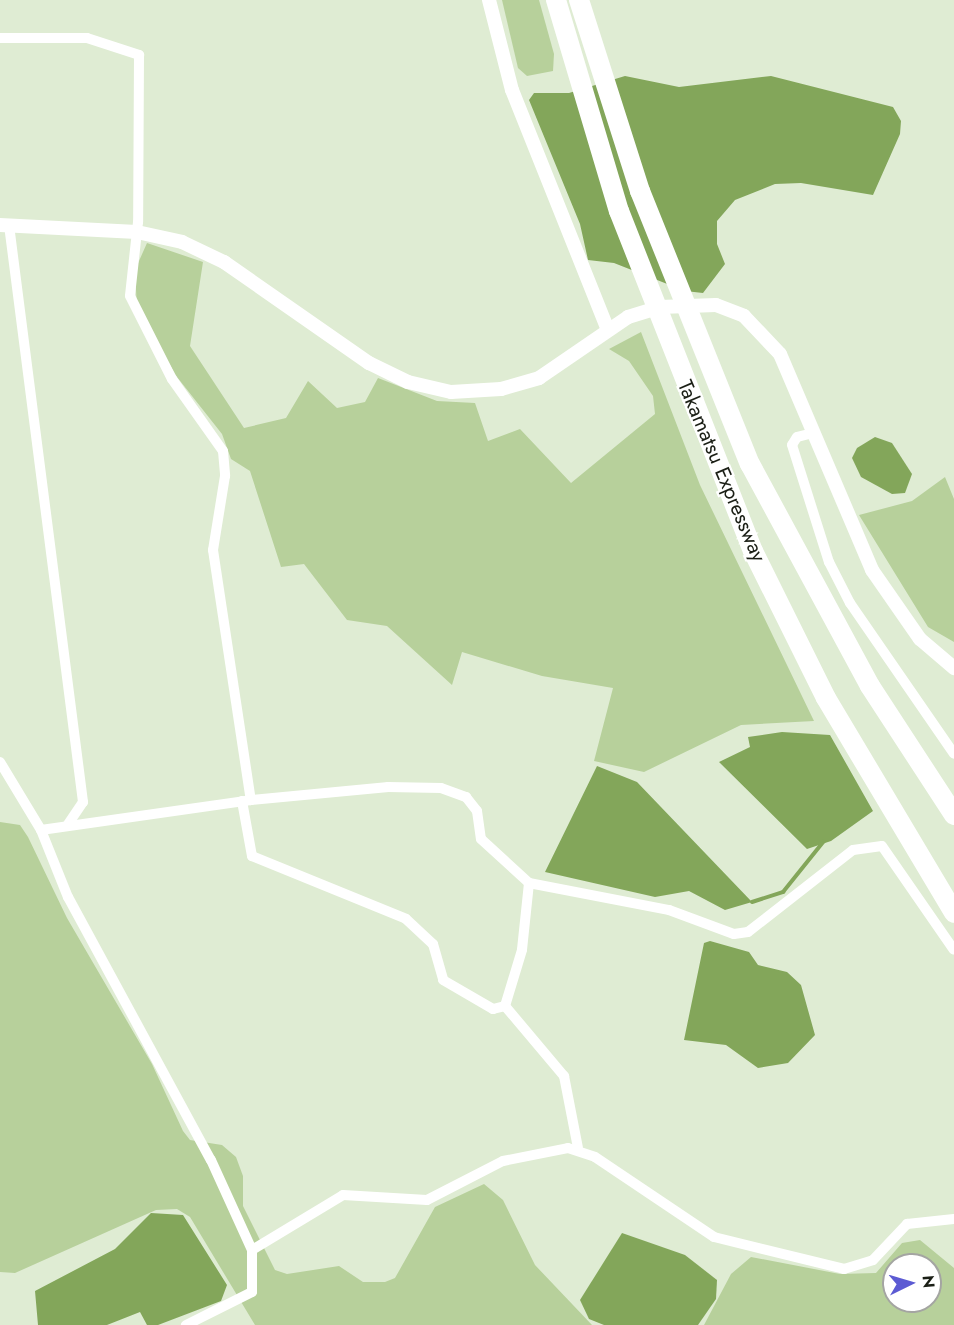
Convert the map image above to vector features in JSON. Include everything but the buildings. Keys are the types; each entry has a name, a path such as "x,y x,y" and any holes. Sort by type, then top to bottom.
{"highway":[{"name":"Takamatsu Expressway","path":"556,0 576,70 662,327 753,550 820,687 954,913"},
{"name":"Takamatsu Expressway","path":"579,0 597,62 687,316 750,464 812,586 954,815"}],"street":[{"path":"489,0 512,90 608,330"},
{"path":"0,38 87,38 139,55 137,232 129,276 135,313 223,451 225,476 213,550 246,801 248,848 257,860 406,919 433,944 443,980 493,1009 505,1006"},
{"path":"67,826 83,802 4,225 137,232 203,250 369,363 431,389 479,392 518,386 562,367 608,330 660,307 716,305 744,316 780,354 872,570 920,639 954,668"},
{"path":"813,433 797,437 792,445 829,562 850,603 954,754"},
{"path":"0,762 41,830 68,897 211,1160 252,1250 252,1292 186,1325"},
{"path":"41,830 246,801 388,787 441,788 466,797 477,811 481,839 528,883 669,910 734,934 748,932 853,850 882,846 954,950"},
{"path":"505,1006 522,950 528,883"},
{"path":"505,1006 564,1076 578,1148"},
{"path":"252,1250 344,1195 427,1200 503,1161 578,1148 714,1237 844,1269 873,1260 908,1224 954,1219"}],"shaded area":[{"path":"502,0 539,0 554,54 553,71 527,76 518,68"},
{"path":"625,76 679,87 771,76 893,107 901,121 900,134 873,195 801,183 775,184 735,200 717,221 717,244 725,264 703,293 685,291 614,263 588,260 580,224 529,100 534,93 569,93"},
{"path":"147,243 203,262 190,346 244,428 286,418 308,381 337,408 365,402 378,378 437,401 475,403 488,441 520,429 571,483 655,414 653,396 629,361 609,349 641,332 700,485 814,721 741,725 644,772 594,761 613,688 542,676 462,652 452,685 387,626 347,620 304,564 281,567 250,471 231,459 222,434 177,377 137,309 135,270"},
{"path":"875,437 892,443 912,474 905,493 892,494 861,477 852,458 857,448"},
{"path":"945,477 954,499 954,642 928,627 859,515 912,501"},
{"path":"782,732 830,735 873,811 831,841 807,849 719,762 750,747 748,737"},
{"path":"597,766 637,782 752,902 725,910 689,891 655,897 545,872"},
{"path":"0,822 20,825 28,837 67,918 152,1064 183,1131 190,1140 222,1145 236,1157 243,1176 243,1206 275,1270 287,1274 339,1266 363,1282 385,1282 395,1278 435,1207 484,1184 503,1200 535,1265 592,1325 255,1325 190,1217 177,1209 156,1210 15,1273 0,1272"},
{"path":"710,941 749,952 758,965 787,972 801,985 815,1035 788,1063 758,1068 726,1045 684,1040 704,943"},
{"path":"151,1213 183,1215 227,1285 221,1301 158,1325 147,1325 140,1312 107,1325 38,1325 35,1291 115,1249"},
{"path":"622,1233 685,1255 717,1280 716,1299 698,1325 604,1325 589,1319 580,1300"},
{"path":"920,1240 936,1253 893,1253 902,1243"},
{"path":"751,1257 840,1274 876,1273 882,1266 882,1313 942,1313 942,1258 954,1268 954,1325 704,1325 731,1274"}],"waterway":[{"path":"752,902 783,892 824,841"}]}
